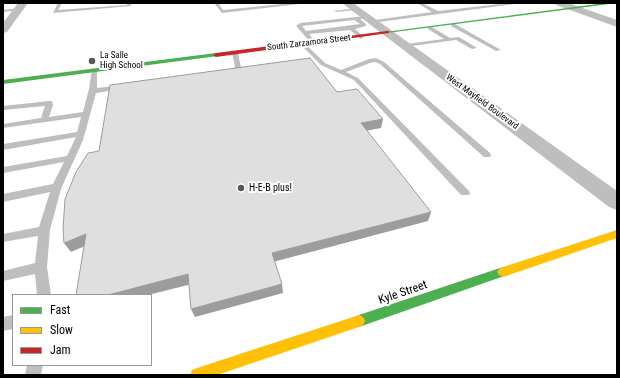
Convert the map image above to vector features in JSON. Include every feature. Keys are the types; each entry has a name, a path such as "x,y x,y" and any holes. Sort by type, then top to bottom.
{"main road":[{"name":"South Zarzamora Street","path":"3,82 361,37 615,3"},
{"name":"Kyle Street","path":"197,375 617,234"}],"street":[{"path":"559,3 617,24"},
{"path":"3,30 20,6"},
{"name":"West Mayfield Boulevard","path":"353,11 406,46 617,202"}],"lane":[{"path":"66,5 59,4 55,12 129,6 129,3"},
{"path":"216,3 222,12 306,3"},
{"path":"419,3 498,50"},
{"path":"313,43 299,26 300,25 353,11 437,13 520,3"},
{"path":"3,10 20,6"},
{"path":"305,33 351,28 364,25 353,11"},
{"path":"351,28 361,37"},
{"path":"430,28 449,40"},
{"path":"406,46 457,38 474,48"},
{"path":"303,44 323,64 356,79 465,192"},
{"path":"222,74 230,73 238,68 235,53"},
{"path":"340,72 369,61 376,60 382,63 487,155"},
{"path":"44,294 41,267 44,230 56,188 80,134 92,92 94,70"},
{"path":"92,92 131,86"},
{"path":"3,108 49,103 50,105 44,120"},
{"path":"3,126 86,114"},
{"path":"3,147 80,134"},
{"path":"3,170 70,158"},
{"path":"3,198 56,188"},
{"path":"3,238 44,230"},
{"path":"3,276 41,267"}],"building":[{"name":"H-E-B plus!","path":"310,58 337,92 357,89 383,119 361,123 431,212 272,253 282,284 191,309 188,274 112,294 76,294 86,234 64,243 63,229 65,199 76,172 88,153 99,151 110,85"}],"traffic: fast":[{"path":"387,32 615,3"},
{"path":"3,82 216,55"},
{"path":"359,321 503,272"}],"traffic: slow":[{"path":"503,272 617,234"},
{"path":"197,375 359,321"}],"traffic: jam":[{"path":"216,55 387,32"}],"place":[{"name":"La Salle High School","path":"92,61"},
{"name":"H-E-B plus!","path":"241,188"}]}
